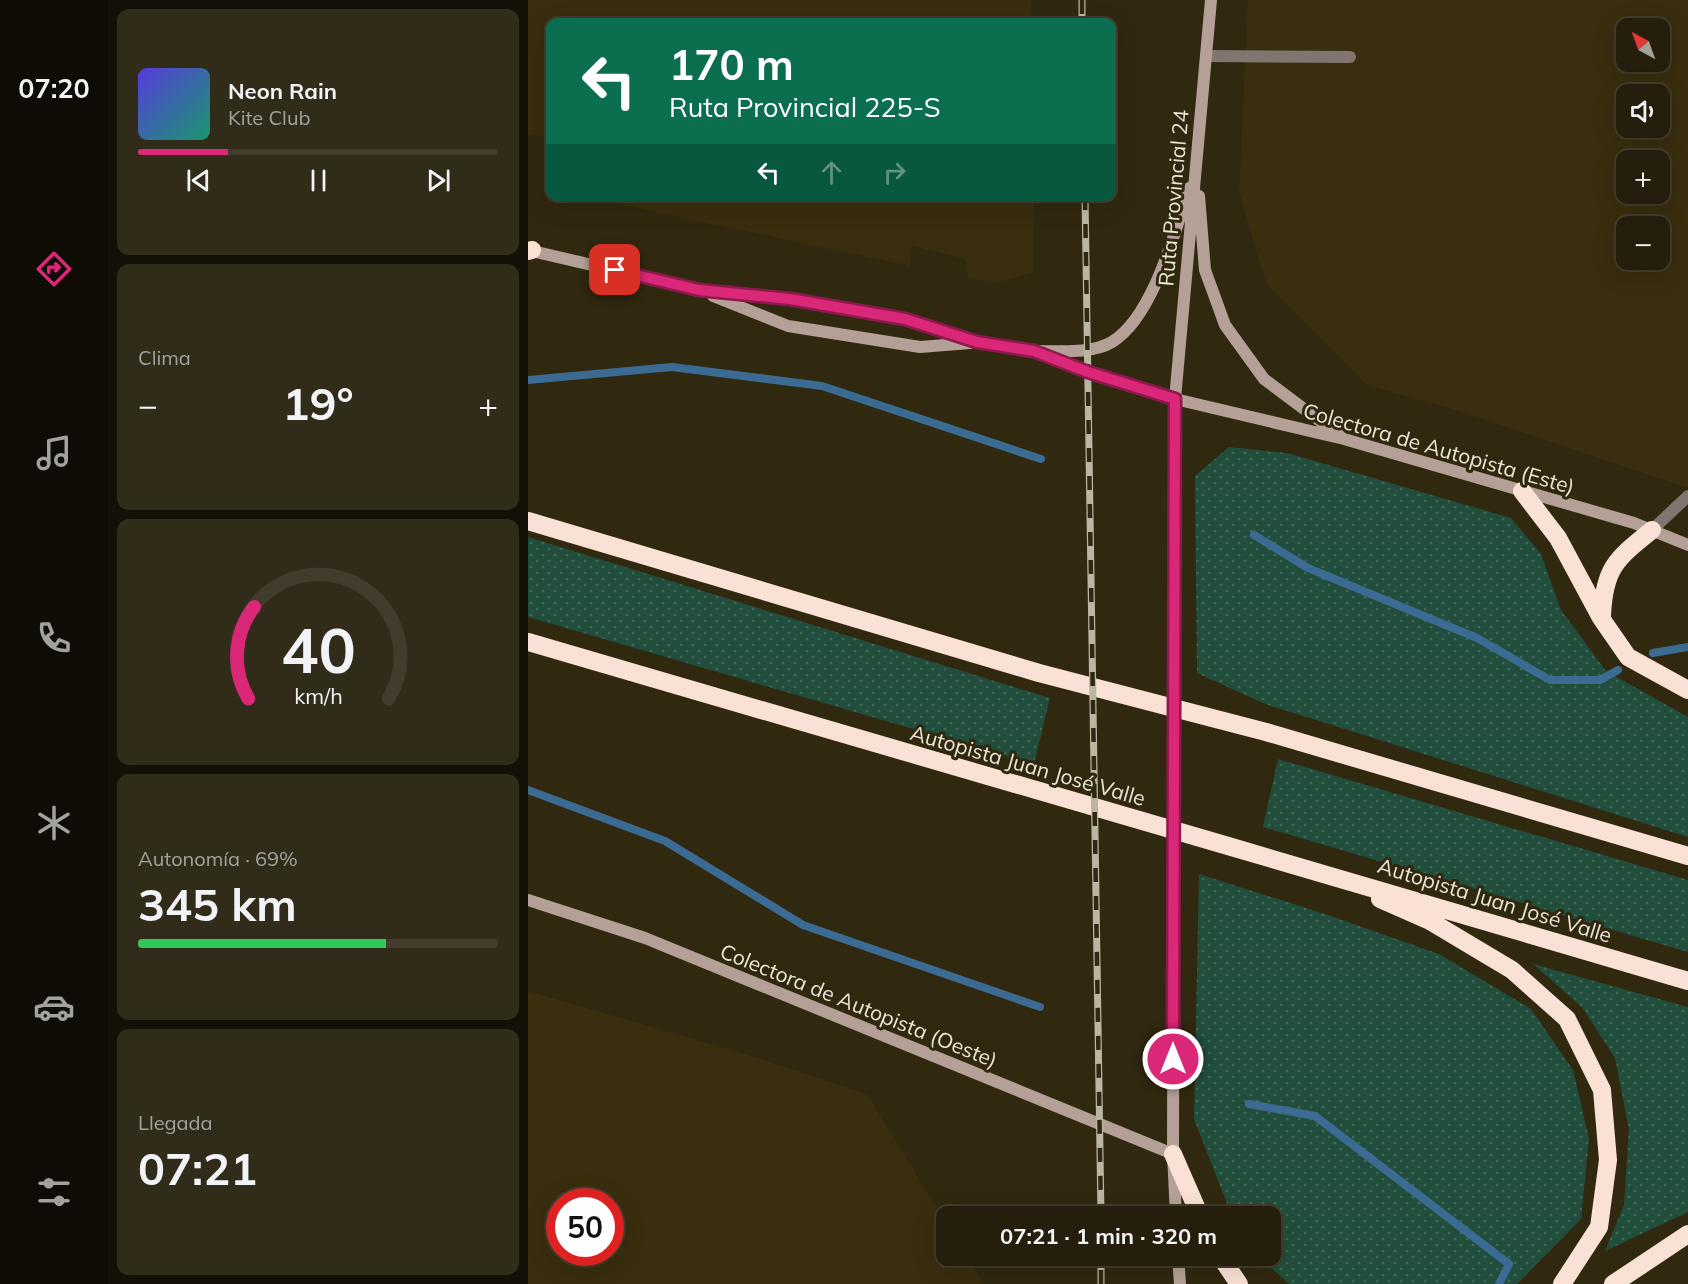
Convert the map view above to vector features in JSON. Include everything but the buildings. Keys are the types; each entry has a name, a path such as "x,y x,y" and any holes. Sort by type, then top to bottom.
{"highway":[{"path":"1522,491 1558,538 1602,618 1628,657 1688,690"},
{"path":"528,522 1039,673 1266,732 1688,856"},
{"path":"1602,618 1603,588 1620,556 1652,530"},
{"name":"Autopista Juan José Valle","path":"528,642 1036,791 1313,869 1688,981"},
{"path":"1313,869 1439,926 1512,970 1567,1019 1602,1090 1608,1160 1599,1227 1562,1284"},
{"path":"1173,1154 1196,1206"},
{"path":"1613,1284 1688,1234"},
{"path":"1227,1266 1239,1284"}],"main road":[{"name":"Ruta Provincial 24","path":"1176,1206 1173,1154 1175,399 1211,0"},
{"path":"529,249 699,290 790,299 905,319 977,342 1034,351 1087,350 1112,342 1143,311 1170,247 1196,164"},
{"path":"1196,164 1205,270 1225,325 1264,379 1344,439"},
{"path":"699,290 788,326 920,346 977,342"},
{"name":"Colectora de Autopista (Este)","path":"1034,351 1088,372 1175,399 1344,439 1652,530 1688,545"},
{"name":"Colectora de Autopista (Oeste)","path":"528,900 645,939 1173,1154"},
{"path":"1179,1266 1180,1284"}],"lane":[{"path":"1206,56 1350,57"},
{"path":"1652,530 1688,496"}],"shaded area":[{"path":"528,0 1031,0 1031,18 546,18 546,137 531,134 528,136"},
{"path":"1248,0 1688,0 1688,488 1462,412 1367,385 1266,283 1239,192"},
{"path":"604,201 1033,201 1034,272 995,283 968,278 966,259 912,246 910,266"},
{"path":"528,991 745,1054 867,1094 936,1207 936,1266 972,1266 984,1284 528,1284"}],"green space":[{"path":"1229,447 1287,453 1511,518 1541,554 1561,610 1606,671 1688,717 1688,837 1265,704 1197,673 1195,476"},
{"path":"528,537 1050,698 1034,764 528,617"},
{"path":"1278,759 1688,880 1688,952 1263,827"},
{"path":"1199,874 1328,915 1439,954 1531,1009 1573,1070 1589,1139 1581,1219 1517,1284 1289,1284 1269,1266 1281,1266 1281,1206 1228,1206 1194,1119"},
{"path":"1533,964 1688,1007 1688,1212 1605,1251 1624,1205 1629,1129 1615,1058 1582,1007"}],"waterway":[{"path":"528,380 672,367 822,386 1041,459"},
{"path":"1254,535 1308,568 1477,638 1550,680 1600,680 1618,670"},
{"path":"1653,653 1688,647"},
{"path":"528,790 665,841 803,925 1040,1007"},
{"path":"1249,1104 1315,1116 1509,1264 1499,1284"}],"railway":[{"path":"1082,0 1082,18"},
{"path":"1085,201 1101,1206"},
{"path":"1101,1266 1101,1284"}],"route":[{"path":"615,270 699,290 790,299 905,319 977,342 1034,351 1088,372 1175,399 1173,1059"}]}
